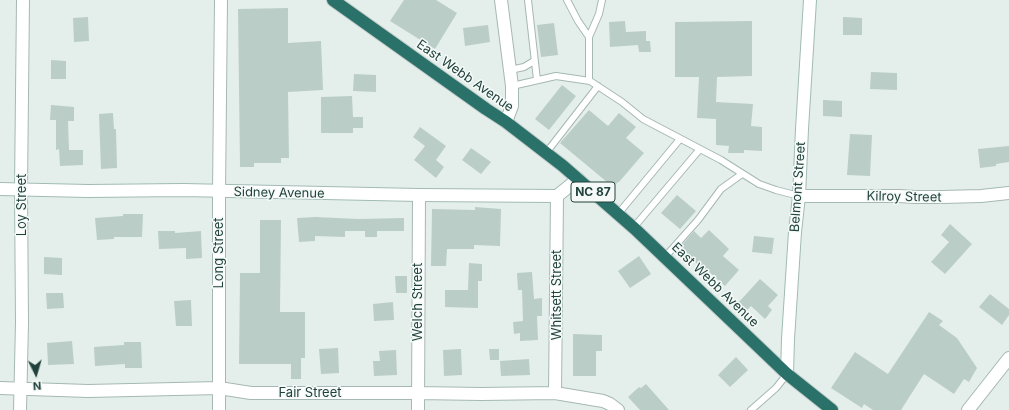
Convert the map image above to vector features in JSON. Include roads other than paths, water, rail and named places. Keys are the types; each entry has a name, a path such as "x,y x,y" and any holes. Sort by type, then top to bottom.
{"highway":[{"name":"East Webb Avenue","path":"332,0 506,122 578,179 634,227 787,374 832,410"}],"street":[{"name":"Loy Street","path":"20,410 22,308 21,189 23,0"},
{"name":"Long Street","path":"219,410 221,0"},
{"path":"501,0 512,86 512,106 506,122"},
{"name":"Belmont Street","path":"787,374 810,0"},
{"path":"558,196 578,179"},
{"name":"Sidney Avenue","path":"0,189 88,191 183,190 219,192 558,196"},
{"name":"Kilroy Street","path":"799,196 942,197 981,196 1009,193"},
{"name":"Welch Street","path":"418,410 419,195"},
{"name":"Whitsett Street","path":"555,393 558,196"},
{"path":"973,406 1009,358"},
{"name":"Fair Street","path":"0,388 88,391 219,388 251,393 555,393 602,401 610,404 618,410"}],"lane":[{"path":"528,0 536,80"},
{"path":"567,0 578,21 589,37"},
{"path":"589,81 589,37 599,14 602,0"},
{"path":"510,70 524,67 534,61"},
{"path":"512,86 556,76 589,81 622,102 643,119 721,160 760,184 799,196"},
{"path":"546,153 598,86"},
{"path":"618,214 680,139"},
{"path":"634,227 700,149"},
{"path":"665,256 698,220 721,189 742,174"},
{"path":"751,410 776,388 787,374"}]}
